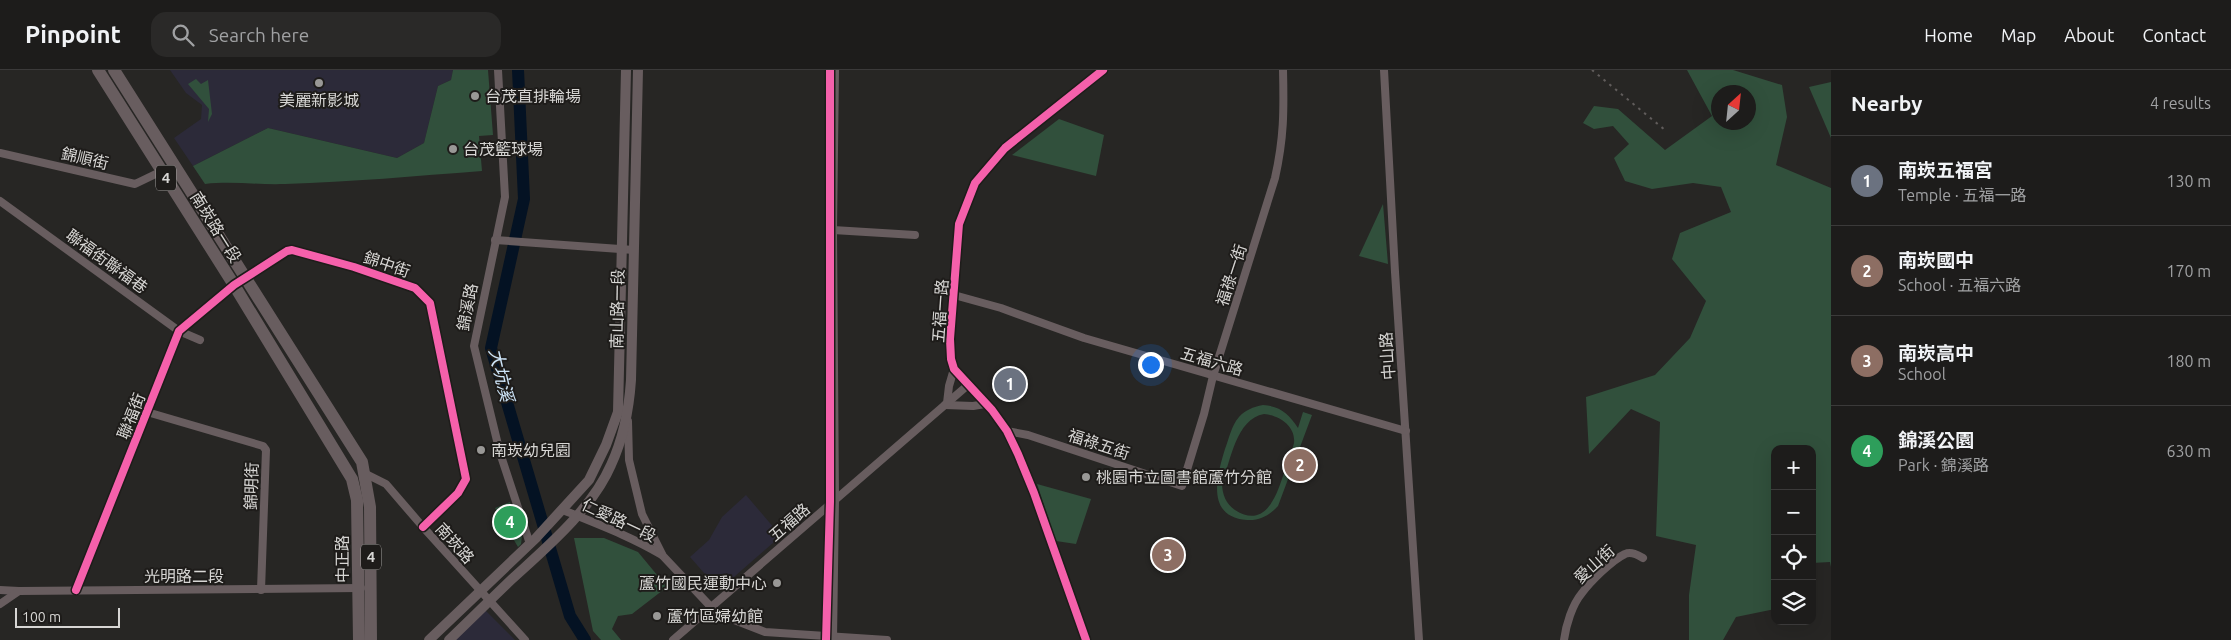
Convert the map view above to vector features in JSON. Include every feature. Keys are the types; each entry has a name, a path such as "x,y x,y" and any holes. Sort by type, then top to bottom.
{"main road":[{"name":"南崁路一段","path":"98,70 162,171 362,462 366,474"},
{"name":"南崁路一段","path":"114,70 240,282 352,478"},
{"name":"中正路","path":"359,640 365,588 370,507 366,474"},
{"name":"中正路","path":"352,478 358,500 370,640"}],"street":[{"name":"錦溪路","path":"498,70 505,197 474,346 500,453 533,541"},
{"name":"南山路一段","path":"489,601 564,530 594,493 611,467 628,414 626,70"},
{"name":"南山路一段","path":"533,541 589,480 606,445 618,412 638,70"},
{"path":"833,638 835,500 833,230 836,70"},
{"name":"五福一路","path":"954,369 951,359 950,339 959,224 976,183 1005,148 1103,70"},
{"name":"福祿一街","path":"1182,486 1204,414 1213,376 1258,235 1281,149 1285,119 1283,70"},
{"name":"中山路","path":"1384,70 1419,640"},
{"path":"626,86 637,86"},
{"name":"錦順街","path":"0,153 135,184 162,171"},
{"name":"聯福街聯福巷","path":"0,202 179,331 200,340"},
{"path":"833,230 915,235"},
{"path":"495,240 628,250"},
{"name":"錦中街","path":"240,282 283,252 292,250 354,267 415,288 430,302 466,479 458,493 423,527"},
{"name":"聯福街","path":"76,590 179,331 240,282"},
{"name":"五福六路","path":"954,295 1001,308 1084,338 1406,431"},
{"path":"954,369 986,404 1007,431 1034,493 1086,640"},
{"path":"954,369 946,404 972,406 986,404"},
{"name":"五福路","path":"673,640 968,385"},
{"name":"錦明街","path":"148,412 264,446 266,450 261,590"},
{"name":"仁愛路一段","path":"628,414 629,460 642,514 664,556 711,607 724,616 765,632 833,638 887,640"},
{"name":"福祿五街","path":"1007,431 1028,434 1182,486"},
{"path":"352,478 366,474"},
{"name":"南崁路","path":"366,474 386,484 525,640"},
{"name":"仁愛路一段","path":"563,510 594,521 638,541 664,556"},
{"path":"429,640 533,541"},
{"name":"愛山街","path":"1564,640 1566,628 1581,594 1592,581 1626,553 1635,553 1643,558"},
{"name":"光明路二段","path":"0,590 365,588"},
{"path":"0,604 19,591"},
{"path":"449,640 489,601"}],"shaded area":[{"path":"170,70 453,70 451,80 438,86 424,143 397,158 268,128 193,166 174,138 201,119 202,105 186,93"},
{"path":"746,495 781,536 719,590 690,557 709,540 722,517"},
{"path":"484,609 515,640 453,640"}],"green space":[{"path":"453,70 488,70 493,135 479,136 482,171 310,183 205,184 193,166 268,128 397,158 424,143 438,86 451,80"},
{"path":"1687,70 1733,70 1782,85 1787,117 1776,165 1831,188 1831,567 1830,562 1816,563 1816,445 1771,445 1771,610 1736,617 1723,640 1689,640 1689,595 1696,545 1656,536 1660,422 1631,409 1589,454 1586,397 1655,375 1690,338 1706,301 1672,259 1680,233 1731,212 1721,187 1693,183 1652,189 1625,181 1614,158 1629,144 1613,126 1594,129 1583,123 1594,106 1618,109 1665,150 1711,117 1711,130 1756,130 1756,85 1711,85 1711,114"},
{"path":"196,79 201,84 208,80 212,114 208,122 209,109 188,84"},
{"path":"1831,82 1831,138 1809,87"},
{"path":"1059,119 1104,135 1096,176 1012,155"},
{"path":"1383,204 1388,264 1359,256"},
{"path":"1263,405 1279,409 1298,428 1303,412 1312,415 1278,506 1264,517 1256,520 1247,520 1234,517 1225,511 1219,503 1217,482 1222,459 1234,424 1244,412","holes":["1264,414 1285,422 1292,431 1294,443 1274,499 1262,513 1255,516 1246,515 1229,505 1224,495 1222,483 1241,432 1255,417"]},
{"path":"1037,484 1091,499 1076,544 1056,541"},
{"path":"510,502 522,536 521,544 518,547 495,508"},
{"path":"574,538 604,538 638,552 667,587 632,614 618,616 612,629 621,640 601,640 593,631"}],"waterway":[{"name":"大坑溪","path":"518,70 524,199 491,348 570,616 585,640"}],"railway":[{"path":"1592,70 1665,130"}],"cycle path":[{"path":"826,640 830,502 830,70"},
{"path":"1086,640 1034,493 1018,454 1007,431 992,410 954,369 951,359 950,339 959,224 975,183 1005,148 1103,70"},
{"path":"76,590 179,331 234,285 287,251 292,250 354,267 415,288 430,303 466,479 458,493 423,527"}],"place":[{"name":"美麗新影城","path":"319,83"},
{"name":"台茂直排輪場","path":"475,96"},
{"name":"台茂籃球場","path":"453,149"},
{"name":"南崁五福宮","path":"1010,384"},
{"name":"南崁幼兒園","path":"481,450"},
{"name":"南崁國中","path":"1300,465"},
{"name":"桃園市立圖書館蘆竹分館","path":"1086,477"},
{"name":"錦溪公園","path":"510,522"},
{"name":"南崁高中","path":"1168,555"},
{"name":"蘆竹國民運動中心","path":"777,583"},
{"name":"蘆竹區婦幼館","path":"657,616"}]}
